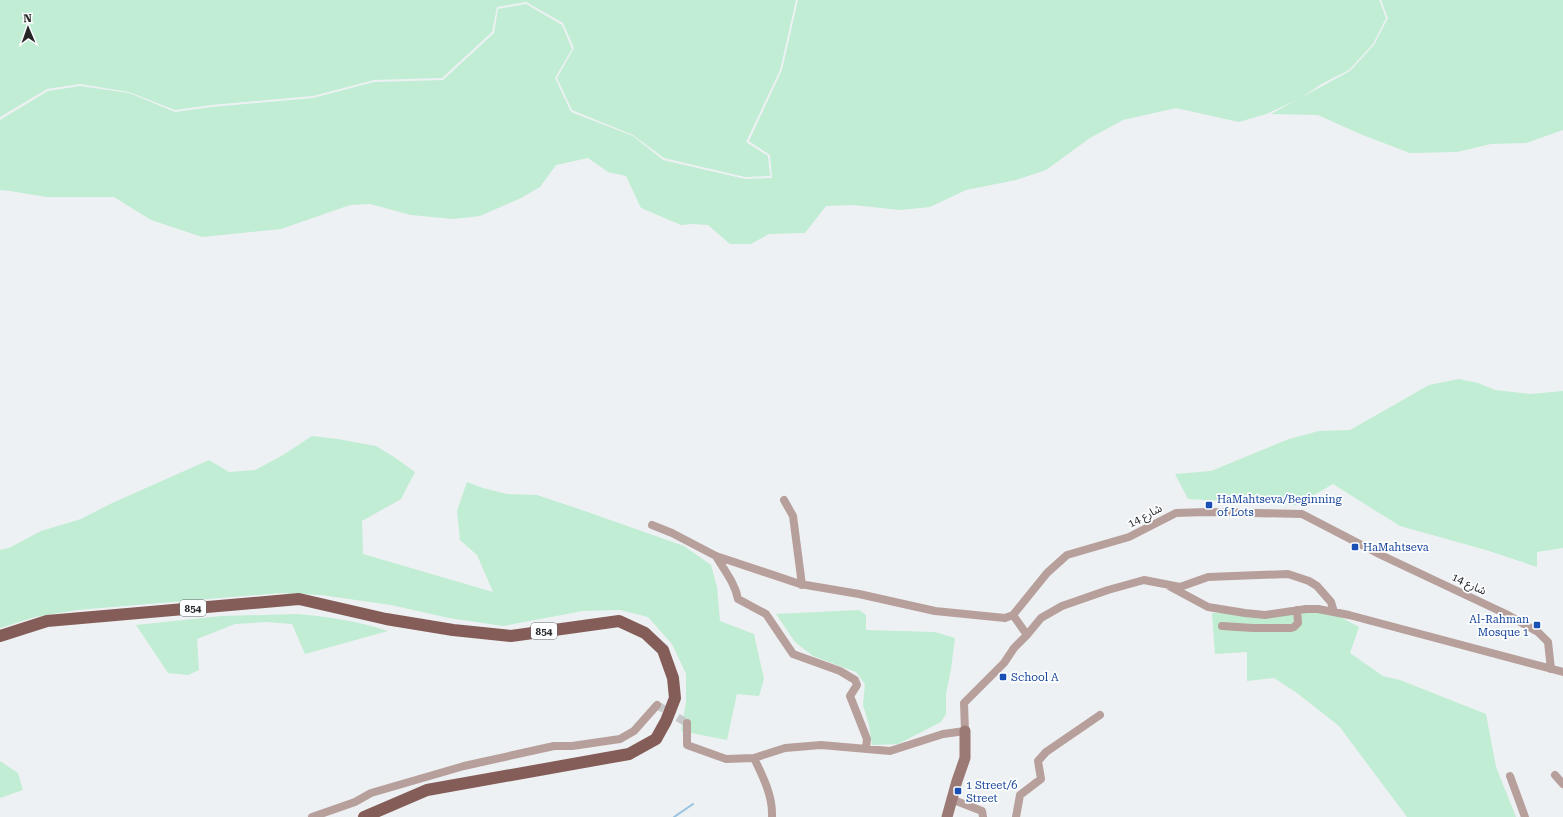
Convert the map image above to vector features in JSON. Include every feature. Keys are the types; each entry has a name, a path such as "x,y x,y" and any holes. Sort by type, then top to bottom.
{"main road":[{"name":"854","path":"0,636 47,621 299,599 386,619 453,630 511,636 619,621 645,633 663,650 673,678 675,698 666,722 656,739 629,754 427,790 364,817"}],"street":[{"path":"784,500 793,516 802,585"},
{"name":"شارع 14","path":"1013,615 1047,573 1067,554 1129,537 1176,513 1206,512 1302,514 1382,555 1506,614 1538,632 1548,642 1550,669"},
{"path":"652,525 672,533 716,556 802,585 859,594 934,611 1005,618 1013,615 1027,635"},
{"path":"716,556 735,588 738,599 766,614 793,654 840,671 855,680 857,685 850,696 867,739 866,748"},
{"path":"947,817 951,799 965,758 964,703 1004,662 1014,648 1041,618 1062,606 1144,580 1180,587 1208,577 1288,574 1310,581 1317,586 1331,602 1334,612"},
{"path":"1169,586 1208,607 1265,615 1297,610 1318,609 1563,672"},
{"path":"1222,626 1291,628 1298,623 1297,610"},
{"path":"312,817 355,802 381,789 464,766 554,746 572,746 620,740 634,731 657,705"},
{"path":"1016,817 1020,795 1041,779 1038,761 1046,752 1100,715"},
{"path":"687,723 687,744 726,759 754,758 785,748 821,745 890,751 943,734 965,731"},
{"path":"754,758 767,784 772,817"},
{"path":"1555,775 1563,784"},
{"path":"1510,776 1525,817"},
{"path":"951,799 982,811 983,817"}],"green space":[{"path":"0,0 796,0 780,70 746,142 768,156 770,176 745,177 664,158 633,135 572,110 557,78 574,48 563,23 526,2 497,7 492,32 442,78 374,80 313,96 211,105 175,110 129,92 80,84 47,89 0,117"},
{"path":"798,0 1379,0 1386,18 1373,44 1349,70 1323,83 1299,99 1266,114 1239,122 1176,108 1123,120 1090,138 1046,170 1016,180 966,190 930,207 900,210 853,205 826,206 805,233 769,234 751,244 730,244 708,225 681,225 641,208 626,176 608,172 588,158 556,165 540,187 521,198 480,216 453,219 411,215 370,204 350,205 281,229 202,237 151,220 114,197 47,197 0,190 0,120 48,91 80,86 129,93 175,112 212,107 313,98 374,82 443,80 494,33 498,9 526,4 562,25 572,49 555,78 571,112 633,136 663,160 745,179 772,178 770,155 749,141 782,70"},
{"path":"1381,0 1563,0 1563,130 1526,143 1491,144 1457,152 1410,153 1360,134 1318,115 1271,114 1350,71 1374,45 1388,18"},
{"path":"1459,379 1478,383 1495,390 1530,394 1563,391 1563,548 1537,552 1537,567 1486,550 1400,526 1333,484 1297,505 1188,499 1175,474 1211,471 1289,439 1319,431 1350,430 1429,385"},
{"path":"312,436 376,446 415,472 401,499 362,521 363,554 493,592 477,555 460,540 457,511 467,482 507,494 537,495 684,546 711,565 717,587 720,621 754,634 764,679 759,696 737,694 727,740 681,731 686,702 686,674 672,644 648,617 620,610 583,611 503,626 449,618 391,605 321,595 281,593 77,610 35,617 0,628 0,550 9,548 41,531 81,519 110,504 209,460 229,472 255,470 283,455"},
{"path":"1320,606 1359,627 1350,653 1383,676 1400,680 1486,714 1496,767 1516,817 1407,817 1339,726 1297,693 1274,678 1247,681 1247,652 1215,654 1212,613 1265,611"},
{"path":"859,610 866,615 866,630 935,632 955,638 946,694 946,714 941,722 898,744 872,745 869,725 863,705 865,684 856,672 813,656 795,642 776,614"},
{"path":"298,614 343,620 388,631 305,654 292,624 266,622 235,624 197,639 199,670 188,675 168,673 136,625 221,616"},
{"path":"0,761 18,773 23,790 0,798"}],"waterway":[{"path":"674,817 693,804"}],"tunnel":[{"path":"657,705 687,723"}],"place":[{"name":"HaMahtseva/Beginning of Lots","path":"1209,505"},
{"name":"HaMahtseva","path":"1355,547"},
{"name":"Al-Rahman Mosque 1","path":"1537,625"},
{"name":"School A","path":"1003,677"},
{"name":"1 Street/6 Street","path":"958,791"}]}
